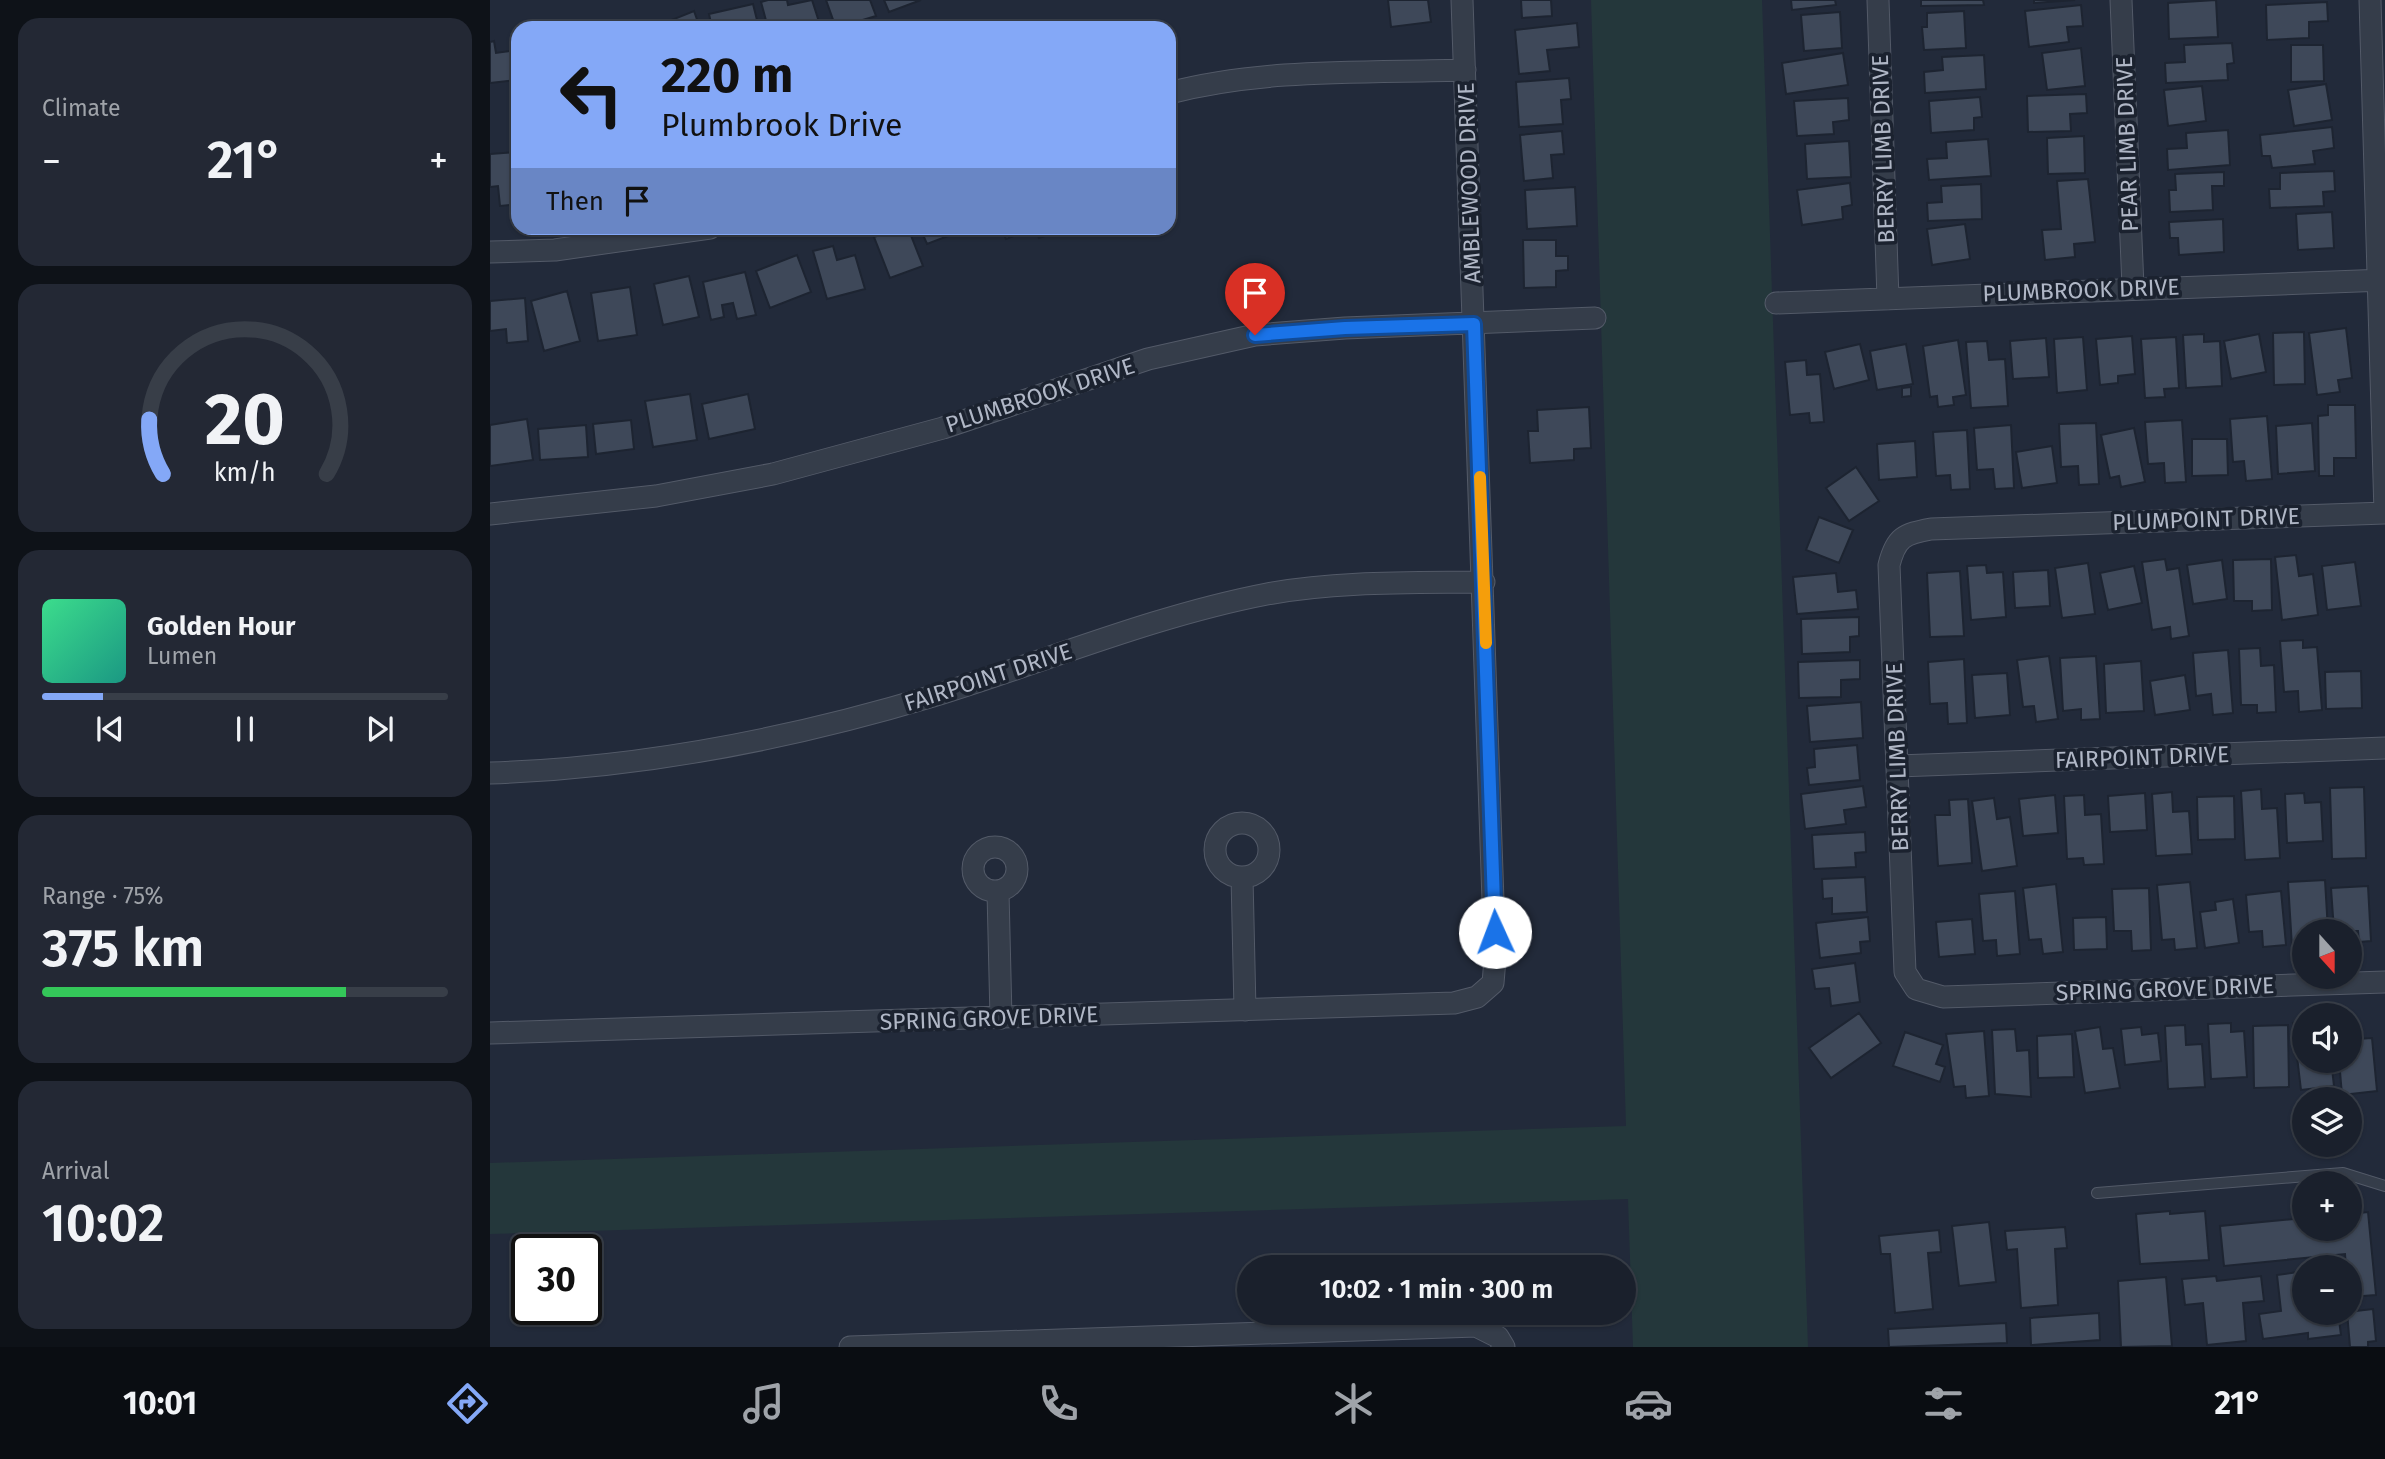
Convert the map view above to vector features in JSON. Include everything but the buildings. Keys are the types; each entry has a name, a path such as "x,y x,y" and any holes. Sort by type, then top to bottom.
{"street":[{"name":"AMBLEWOOD DRIVE","path":"1462,0 1495,959 1493,983 1484,991"},
{"name":"BERRY LIMB DRIVE","path":"1878,0 1888,299"},
{"name":"PEAR LIMB DRIVE","path":"2121,0 2133,287"},
{"path":"2370,0 2378,22 2385,513"},
{"path":"1176,92 1230,80 1286,75 1465,70"},
{"path":"490,253 555,250 661,235"},
{"name":"PLUMBROOK DRIVE","path":"1776,303 2133,287 2383,280"},
{"name":"PLUMBROOK DRIVE","path":"490,514 656,496 773,474 892,443 1148,359 1220,341 1292,331 1595,318"},
{"name":"PLUMPOINT DRIVE","path":"2026,526 2385,513"},
{"name":"BERRY LIMB DRIVE","path":"2026,526 1931,530 1908,534 1894,545 1889,565 1905,972 1916,989 1943,997 2028,994"},
{"name":"FAIRPOINT DRIVE","path":"490,773 656,757 799,730 933,696 1161,621 1270,594 1380,584 1484,582"},
{"name":"FAIRPOINT DRIVE","path":"1898,766 2385,748"},
{"path":"1242,877 1245,1010"},
{"path":"998,892 1001,1018"},
{"name":"SPRING GROVE DRIVE","path":"2028,994 2385,982"},
{"name":"SPRING GROVE DRIVE","path":"490,1033 1454,1003 1477,997 1484,991"},
{"path":"850,1347 1476,1326 1498,1337 1504,1347"}],"lane":[{"path":"2096,1193 2343,1172 2385,1186"}],"green space":[{"path":"1591,0 1762,0 1808,1347 1633,1347 1632,1325 1636,1325 1636,1255 1630,1255 1628,1199 490,1234 490,1163 1626,1126"}],"slow traffic":[{"path":"1480,477 1486,643"}],"route":[{"path":"1255,335 1345,328 1474,324 1495,932"}]}
